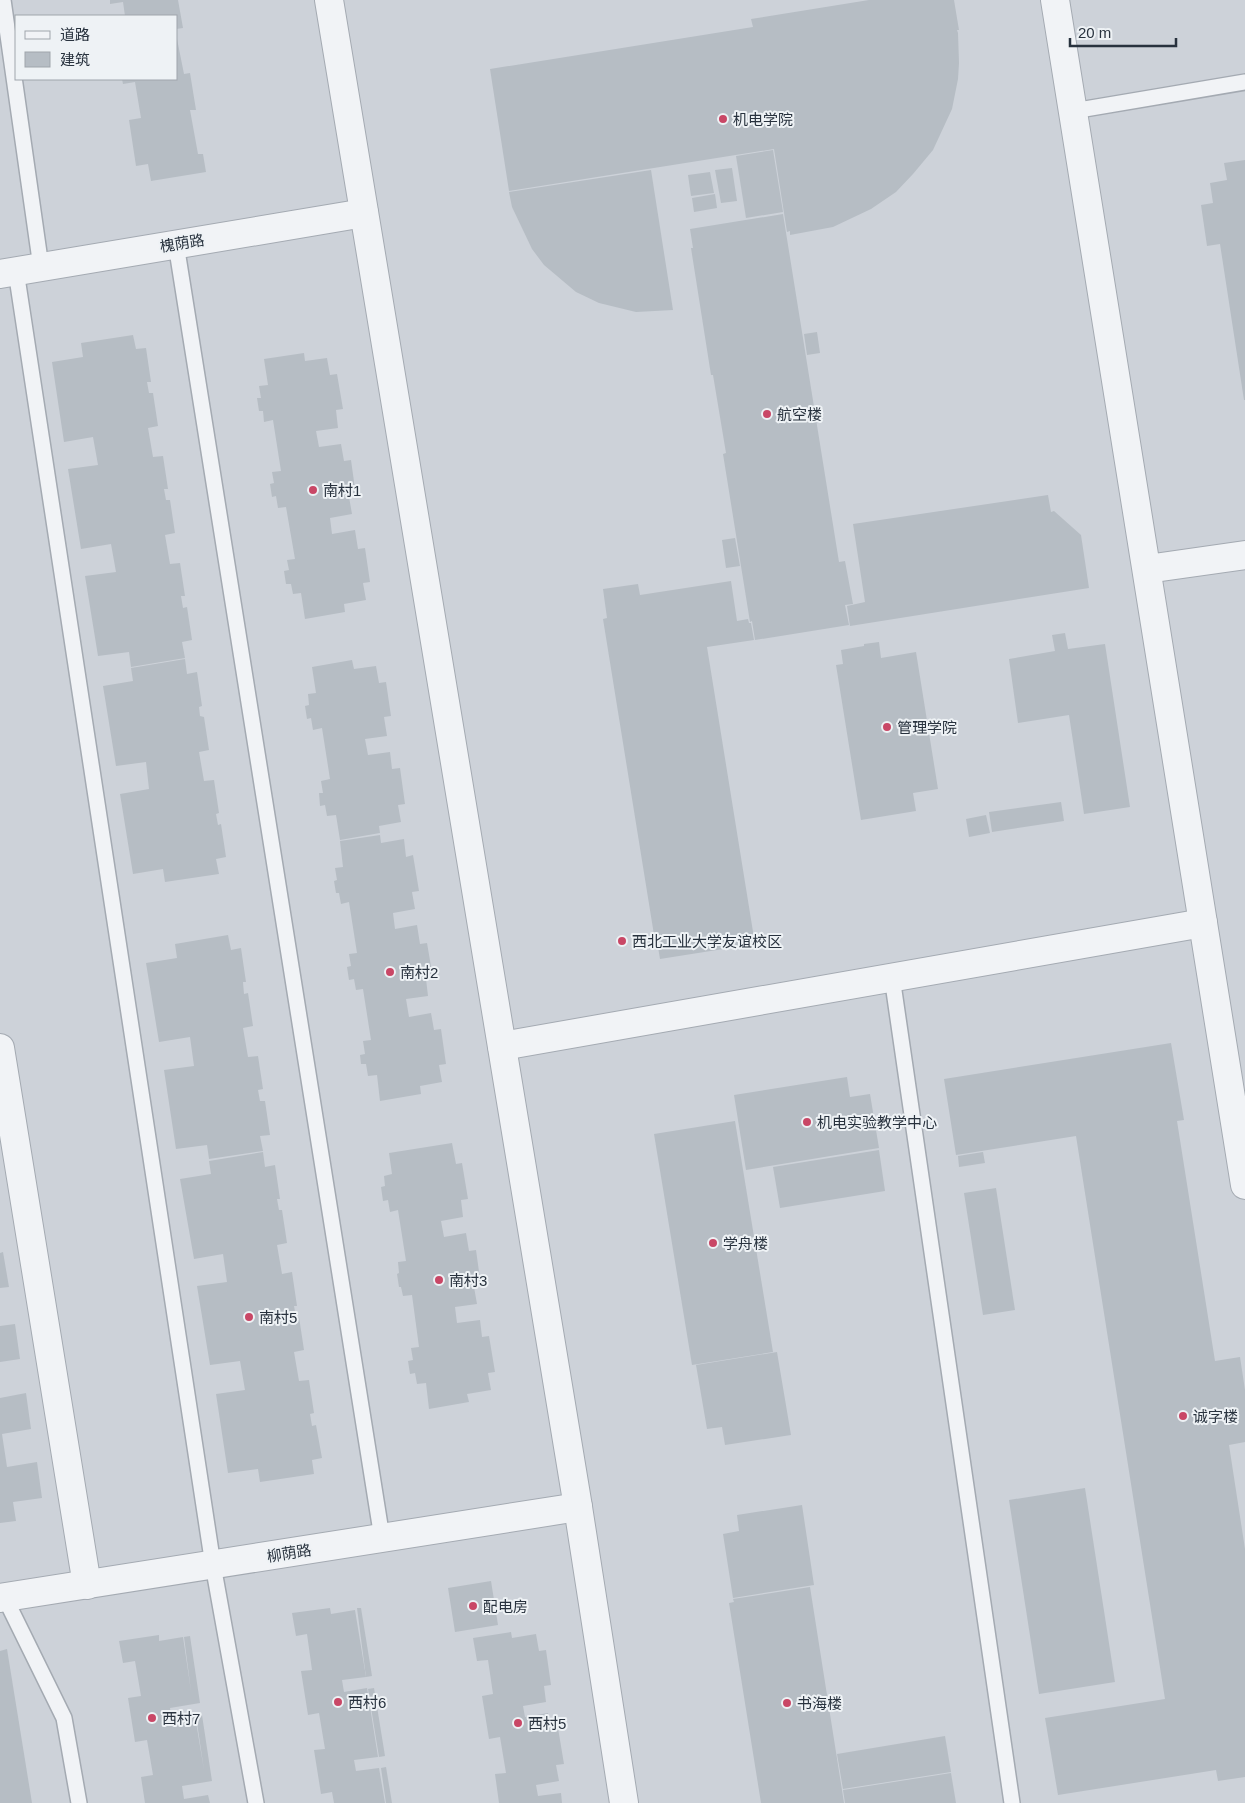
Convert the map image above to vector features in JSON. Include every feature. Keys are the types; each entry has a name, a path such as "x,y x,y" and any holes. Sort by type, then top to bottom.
{"street":[{"path":"329,0 578,1507 624,1803"},
{"path":"1055,0 1203,923 1238,1101 1245,1185"},
{"name":"槐荫路","path":"19,271 364,213"},
{"path":"1147,569 1245,555"},
{"path":"502,1046 1203,923"},
{"path":"0,1048 6,1116 87,1585"},
{"name":"柳荫路","path":"3,1598 578,1507"}],"lane":[{"path":"3,0 19,271 213,1565 256,1803"},
{"path":"1073,111 1245,82"},
{"path":"176,244 382,1538"},
{"path":"892,977 1012,1803"},
{"path":"3,1598 64,1718 79,1803"}],"shaded area":[{"name":"西北工业大学友谊校区","path":"0,0 1245,0 1245,1803 0,1803"}],"building":[{"path":"110,0 178,0 183,28 178,29 178,15 125,15 123,2 110,4"},
{"name":"机电学院","path":"869,0 954,0 959,30 957,30 958,79 952,109 933,150 896,192 871,209 833,227 790,235 790,231 787,232 774,149 509,191 490,69 753,27 751,19"},
{"path":"178,44 184,74 190,73 196,110 190,110 198,154 203,154 206,172 151,181 148,164 136,166 129,120 141,118 135,82 123,84 122,80 178,80"},
{"path":"773,150 783,212 746,218 736,156"},
{"path":"1245,160 1244,400 1220,244 1207,246 1201,205 1213,203 1210,183 1227,180 1224,163"},
{"path":"732,168 737,201 721,203 715,170"},
{"path":"651,170 673,310 636,312 599,303 576,292 544,265 532,249 512,207 509,192"},
{"path":"710,172 714,193 691,196 688,175"},
{"path":"715,194 717,208 694,212 692,198"},
{"name":"航空楼","path":"783,214 839,562 845,561 853,604 845,605 849,625 755,640 752,621 750,622 723,454 726,453 713,375 711,375 691,248 693,248 690,229"},
{"path":"817,332 820,353 807,355 804,334"},
{"path":"133,335 136,349 146,348 151,382 147,382 149,393 153,393 158,426 148,428 153,457 163,456 168,489 164,489 166,500 170,500 175,533 165,535 170,564 180,563 185,596 181,596 183,608 187,607 192,640 182,642 185,658 131,667 129,652 98,656 85,576 116,572 111,544 81,549 68,469 98,465 93,437 64,442 52,362 83,357 81,343"},
{"name":"南村1","path":"304,353 305,361 327,358 330,375 337,374 343,409 336,410 338,428 316,431 319,447 341,444 344,461 351,460 356,496 349,497 352,514 330,518 332,534 355,530 358,549 365,548 370,582 363,583 366,600 344,604 345,612 305,619 301,593 293,594 291,584 286,584 284,571 289,570 287,560 295,559 286,507 278,508 276,496 272,497 270,484 274,483 272,472 281,471 273,420 264,422 263,411 259,411 257,398 261,398 259,386 268,385 264,359"},
{"path":"1048,495 1051,512 1054,511 1081,535 1089,588 850,626 847,606 865,602 853,524"},
{"path":"735,538 740,566 726,568 722,540"},
{"path":"731,581 737,621 748,619 749,623 751,623 754,640 707,647 755,944 660,959 657,941 655,941 603,619 607,618 603,589 638,584 640,595"},
{"path":"1065,633 1068,649 1105,644 1130,807 1084,814 1069,715 1018,723 1009,659 1055,651 1052,635"},
{"name":"管理学院","path":"879,642 881,658 916,652 938,789 913,793 916,811 861,820 836,665 843,664 841,650"},
{"path":"185,659 187,674 197,672 202,706 199,707 200,716 204,717 209,750 199,752 204,781 214,780 219,813 216,814 218,825 221,824 226,857 216,859 219,874 165,882 163,869 133,874 120,794 149,789 146,762 116,766 103,686 133,681 131,668"},
{"path":"352,660 354,669 376,666 379,683 386,682 391,716 384,717 387,736 365,739 368,755 390,752 392,769 400,768 405,804 398,805 401,822 379,826 380,833 340,840 336,815 327,816 325,805 320,806 319,793 323,793 321,781 330,779 322,728 313,730 311,718 307,719 305,706 309,705 308,694 316,693 312,667"},
{"path":"1061,802 1064,821 992,832 989,812"},
{"path":"986,815 990,833 969,837 966,819"},
{"name":"南村2","path":"380,835 381,843 404,839 406,857 413,855 419,891 412,892 415,909 393,913 395,929 417,925 420,944 427,943 433,978 426,979 428,996 406,999 409,1017 431,1013 434,1030 441,1029 446,1064 439,1065 442,1082 420,1086 421,1094 380,1101 377,1075 368,1076 366,1064 361,1064 360,1055 365,1054 363,1041 371,1040 363,989 356,990 354,979 349,980 347,967 351,966 349,954 357,953 349,902 341,904 339,893 336,893 334,881 337,880 335,868 343,867 340,841"},
{"path":"228,935 231,950 241,948 246,982 243,982 244,994 248,993 253,1026 243,1028 248,1057 258,1056 263,1089 258,1090 260,1101 265,1101 270,1135 260,1136 263,1151 209,1159 207,1145 176,1149 164,1070 194,1066 190,1037 159,1042 146,963 177,958 175,944"},
{"name":"诚字楼","path":"1171,1043 1184,1120 1177,1121 1215,1361 1240,1357 1245,1390 1245,1442 1229,1445 1245,1549 1245,1777 1218,1781 1216,1770 1058,1795 1045,1718 1165,1699 1076,1136 956,1155 944,1079"},
{"name":"机电实验教学中心","path":"847,1077 850,1097 870,1094 879,1148 746,1170 734,1095"},
{"name":"学舟楼","path":"735,1121 773,1352 692,1365 654,1134"},
{"name":"南村3","path":"452,1143 456,1164 462,1163 468,1199 461,1200 463,1217 441,1221 444,1237 466,1233 469,1251 476,1250 481,1286 474,1287 477,1304 455,1307 457,1323 480,1320 482,1337 489,1336 495,1372 488,1373 491,1390 467,1394 469,1402 429,1409 426,1383 417,1384 415,1373 410,1374 408,1361 413,1360 411,1348 419,1347 412,1295 403,1296 397,1274 399,1273 398,1262 406,1261 398,1210 390,1212 388,1200 383,1201 381,1187 385,1186 384,1176 392,1174 389,1153"},
{"path":"879,1150 885,1191 780,1208 773,1167"},
{"name":"南村5","path":"263,1152 265,1167 275,1165 280,1199 277,1199 279,1210 282,1210 287,1243 277,1245 282,1274 292,1272 297,1306 294,1306 296,1317 299,1317 304,1350 294,1352 299,1381 309,1380 314,1413 310,1414 312,1426 316,1425 322,1458 312,1460 314,1474 260,1482 258,1469 228,1473 216,1394 245,1390 240,1361 210,1365 197,1286 227,1282 223,1254 194,1259 180,1179 211,1174 209,1161"},
{"path":"983,1152 985,1163 959,1167 958,1156"},
{"path":"996,1188 1015,1310 983,1315 964,1193"},
{"path":"3,1252 9,1287 0,1288 0,1253"},
{"path":"15,1324 20,1359 0,1362 0,1326"},
{"path":"777,1352 791,1435 725,1445 722,1427 707,1429 696,1365"},
{"path":"26,1393 31,1429 2,1434 7,1467 37,1462 42,1498 13,1502 16,1521 0,1523 0,1398"},
{"path":"1085,1488 1115,1682 1039,1694 1009,1500"},
{"path":"802,1505 814,1585 733,1598 723,1534 739,1531 737,1515"},
{"name":"配电房","path":"491,1581 498,1625 455,1632 448,1588"},
{"name":"书海楼","path":"810,1587 844,1803 761,1803 729,1603 734,1602 733,1599"},
{"name":"西村6","path":"330,1608 331,1614 355,1610 366,1677 342,1680 344,1692 367,1688 378,1757 354,1760 356,1771 379,1768 385,1803 334,1803 332,1792 321,1794 314,1750 325,1749 319,1713 308,1715 301,1671 312,1670 307,1634 296,1636 292,1613"},
{"path":"357,1608 361,1608 372,1676 366,1677"},
{"name":"西村5","path":"511,1632 512,1638 536,1634 539,1651 546,1650 551,1685 544,1686 546,1702 523,1706 525,1717 548,1713 551,1729 558,1728 564,1764 556,1765 559,1781 536,1785 538,1796 561,1793 562,1803 499,1803 495,1774 506,1773 500,1737 489,1739 482,1696 493,1694 488,1660 477,1661 473,1638"},
{"name":"西村7","path":"159,1635 159,1641 183,1637 191,1691 184,1637 190,1636 200,1703 170,1708 172,1720 195,1716 204,1770 196,1716 202,1715 212,1781 182,1786 184,1799 208,1795 210,1803 145,1803 141,1777 153,1775 147,1740 135,1742 128,1698 141,1696 135,1661 123,1663 119,1641"},
{"path":"7,1649 32,1803 0,1803 0,1651"},
{"path":"374,1688 385,1756 379,1757 368,1689"},
{"path":"945,1736 951,1772 843,1789 837,1754"},
{"path":"386,1767 392,1803 386,1803 381,1768"},
{"path":"951,1773 956,1803 845,1803 843,1790"}],"place":[{"name":"机电学院","path":"723,119"},
{"name":"航空楼","path":"767,414"},
{"name":"南村1","path":"313,490"},
{"name":"管理学院","path":"887,727"},
{"name":"西北工业大学友谊校区","path":"622,941"},
{"name":"南村2","path":"390,972"},
{"name":"机电实验教学中心","path":"807,1122"},
{"name":"学舟楼","path":"713,1243"},
{"name":"南村3","path":"439,1280"},
{"name":"南村5","path":"249,1317"},
{"name":"诚字楼","path":"1183,1416"},
{"name":"配电房","path":"473,1606"},
{"name":"西村6","path":"338,1702"},
{"name":"书海楼","path":"787,1703"},
{"name":"西村7","path":"152,1718"},
{"name":"西村5","path":"518,1723"}]}
